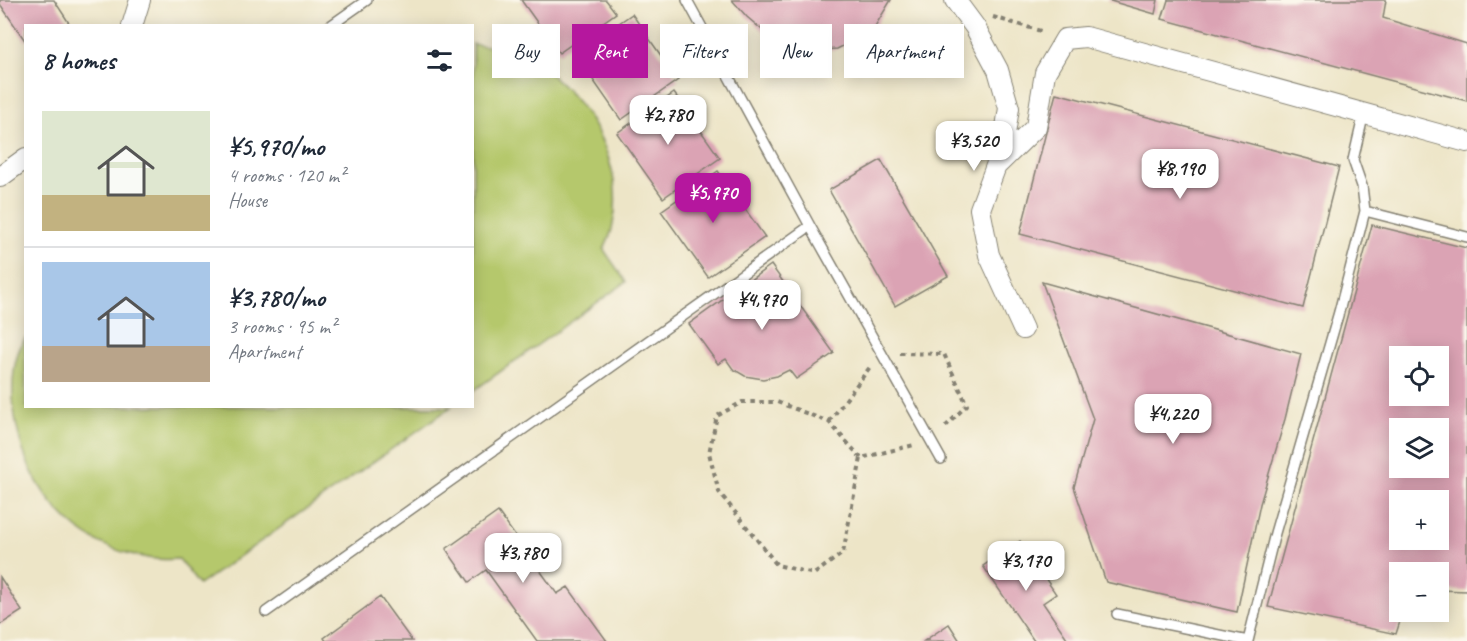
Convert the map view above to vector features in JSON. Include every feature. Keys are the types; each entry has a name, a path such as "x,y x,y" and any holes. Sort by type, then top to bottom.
{"street":[{"path":"133,24 140,0"},
{"path":"958,4 975,27 998,70 1009,108 1003,147 980,208 990,255 1023,329"},
{"path":"996,166 1036,128 1045,73 1065,39 1086,37 1467,142"},
{"path":"0,177 24,159"}],"lane":[{"path":"333,24 367,0"},
{"path":"687,0 810,226 941,459"},
{"path":"1117,614 1248,641 1275,533 1339,312 1365,211 1362,186 1353,160 1365,113"},
{"path":"1365,211 1467,237"},
{"path":"266,612 810,226"}],"path":[{"path":"958,4 1065,39"},
{"path":"829,422 881,352 944,354 967,405 931,440 861,458"},
{"path":"742,402 777,402 829,422 861,458 843,554 814,574 777,565 719,492 709,453 717,416 742,402"}],"green space":[{"path":"474,44 492,47 492,78 553,78 570,93 588,116 602,142 612,169 615,197 611,234 604,250 626,282 474,390"},
{"path":"24,340 24,408 450,408 199,585 179,559 151,559 109,547 87,535 67,520 51,502 26,459 14,409 14,372"}],"building":[{"path":"0,0 54,0 70,24 24,24 24,39 0,4"},
{"path":"521,0 606,0 616,13 600,24 572,24 572,44 560,52 560,24 538,24"},
{"path":"732,0 891,0 876,24 844,24 844,46 837,49 832,49 832,24 760,24 760,28"},
{"path":"1107,0 1158,0 1155,14"},
{"path":"1168,0 1386,0 1383,18 1467,44 1467,101 1162,19"},
{"path":"632,14 639,24 618,24"},
{"path":"648,37 660,54 660,78 677,78 678,80 621,120 592,78 648,78"},
{"path":"674,93 720,158 663,198 617,133"},
{"path":"1056,93 1339,167 1303,308 1020,234"},
{"path":"881,160 948,276 895,306 829,190"},
{"path":"718,171 765,237 708,277 661,211"},
{"path":"1372,225 1467,248 1467,591 1449,590 1449,562 1389,562 1389,622 1400,622 1396,634 1268,607"},
{"path":"771,265 834,353 796,379 789,370 763,379 745,376 733,369 726,359 718,364 689,324"},
{"path":"1042,282 1301,354 1260,504 1237,612 1106,582 1074,487 1093,419"},
{"path":"498,512 557,594 568,587 607,641 537,641 486,570 469,582 446,549"},
{"path":"1020,541 1056,594 1043,603 1069,641 1034,641 983,566"},
{"path":"0,577 22,611 0,625"},
{"path":"380,597 412,641 326,641 324,638"},
{"path":"949,624 960,641 924,641"}]}
